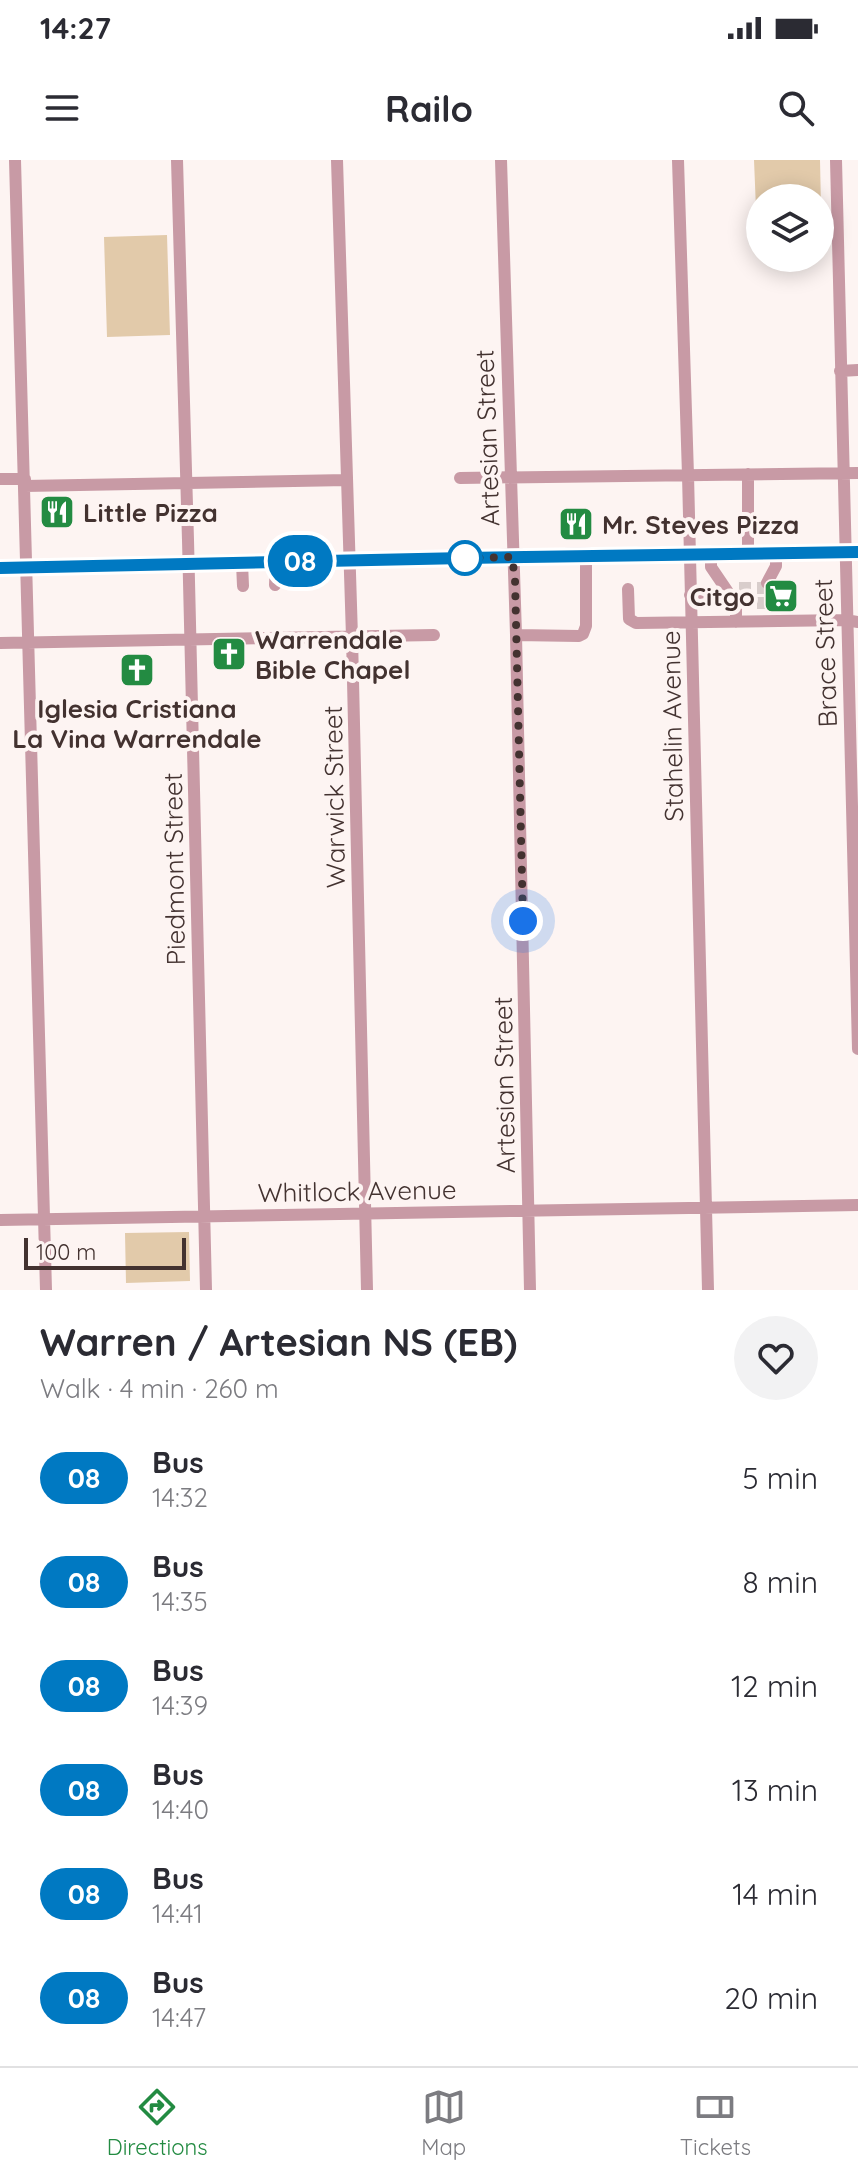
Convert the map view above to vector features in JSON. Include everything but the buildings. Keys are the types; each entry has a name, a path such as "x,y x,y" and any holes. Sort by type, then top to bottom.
{"main road":[{"path":"0,568 851,552"}],"street":[{"path":"15,160 46,1290"},
{"name":"Piedmont Street","path":"177,160 188,564 195,612 190,641 206,1290"},
{"name":"Warwick Street","path":"337,160 367,1290"},
{"name":"Artesian Street","path":"501,160 516,635 530,1290"},
{"name":"Stahelin Avenue","path":"678,160 708,1290"},
{"name":"Brace Street","path":"836,160 842,474 851,552 858,1049"},
{"path":"840,371 858,370"},
{"path":"460,478 858,473"},
{"path":"748,474 748,554"},
{"path":"0,479 186,484 347,480"},
{"path":"767,583 776,566 776,553"},
{"path":"711,554 711,567 737,597 736,622"},
{"path":"516,635 583,634 586,626 586,556"},
{"path":"275,585 276,562"},
{"path":"242,563 243,586"},
{"path":"628,589 631,622 852,621"},
{"path":"690,595 737,597"},
{"path":"0,643 434,635"},
{"name":"Whitlock Avenue","path":"0,1220 858,1205"}],"shaded area":[{"path":"754,160 820,160 821,184 755,184"},
{"path":"167,235 170,335 107,337 104,237"},
{"path":"189,1232 190,1281 126,1283 125,1233"}],"tunnel":[{"path":"739,588 764,588 767,583"},
{"path":"739,603 765,603 765,595"}],"bus line":[{"name":"08","path":"0,568 858,552"}],"place":[{"name":"Little Pizza","path":"57,512"},
{"name":"Mr. Steves Pizza","path":"576,524"},
{"name":"Citgo","path":"781,596"},
{"name":"Warrendale Bible Chapel","path":"229,654"},
{"name":"Iglesia Cristiana La Vina Warrendale","path":"137,670"}],"route":[{"path":"465,558 512,557 523,921"}]}
